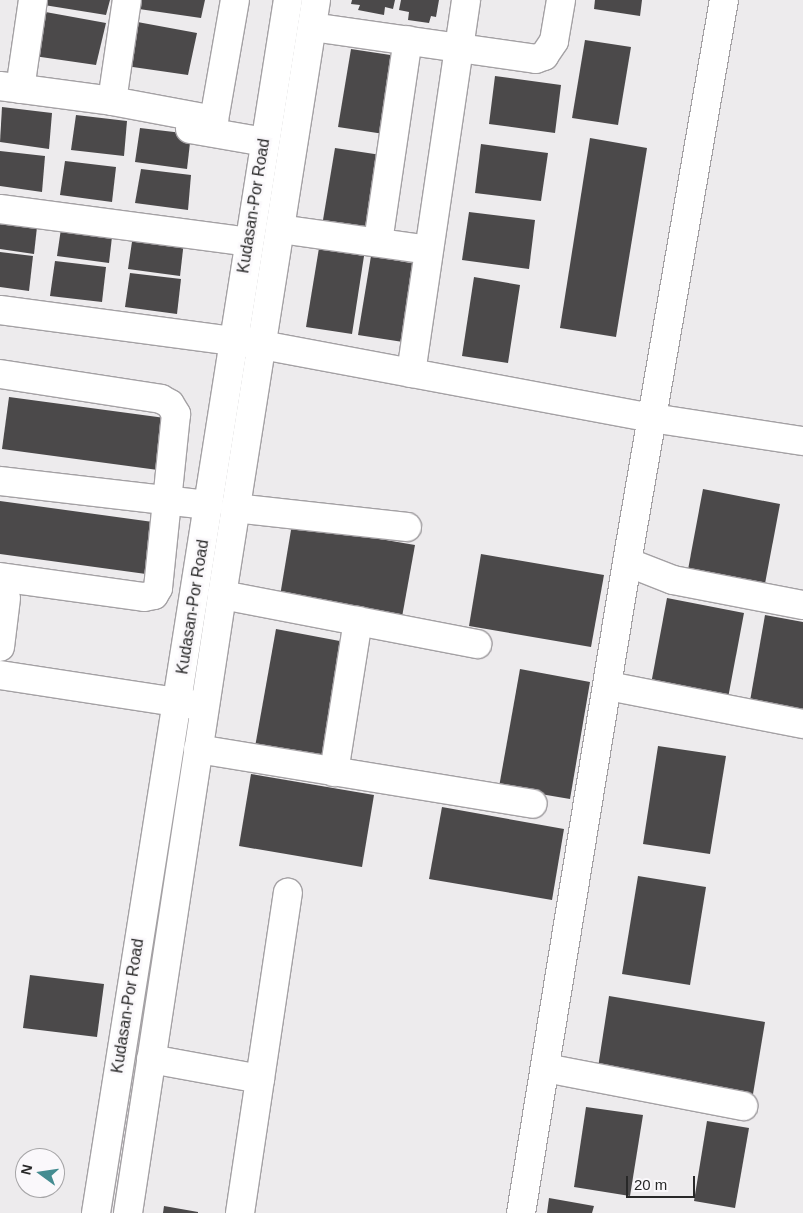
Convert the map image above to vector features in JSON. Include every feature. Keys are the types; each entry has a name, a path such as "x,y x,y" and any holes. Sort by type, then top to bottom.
{"street":[{"path":"7,93 33,0"},
{"path":"112,102 127,0"},
{"path":"7,93 112,102 214,120 235,0"},
{"name":"Kudasan-Por Road","path":"96,1213 178,702 248,242 288,0"},
{"name":"Kudasan-Por Road","path":"128,1213 204,707 316,0"},
{"path":"411,373 466,0"},
{"path":"312,27 536,59 544,56 554,42 561,0"},
{"path":"521,1213 652,418 724,0"},
{"path":"378,242 408,40"},
{"path":"7,93 129,118 265,142"},
{"path":"0,209 248,242"},
{"path":"280,229 429,250"},
{"path":"0,310 233,340 652,418 803,441"},
{"path":"0,374 161,399 170,404 176,414 158,588 154,595 144,597 3,588 0,647"},
{"path":"0,481 208,505"},
{"path":"235,508 407,527"},
{"path":"628,562 673,580 803,605"},
{"path":"222,595 477,644"},
{"path":"334,772 358,621"},
{"path":"0,676 204,707"},
{"path":"608,686 803,724"},
{"path":"198,749 533,804"},
{"path":"240,1213 288,893"},
{"path":"151,1059 260,1079"},
{"path":"545,1068 743,1106"}],"building":[{"path":"45,0 110,0 106,15 44,5"},
{"path":"140,0 205,0 201,18 139,9"},
{"path":"352,0 395,0 393,9 385,7 384,15 358,10 360,5 351,4"},
{"path":"401,0 439,0 436,17 431,16 429,23 408,20 409,12 399,10"},
{"path":"595,0 642,0 640,16 594,9"},
{"path":"40,11 106,23 96,65 34,56"},
{"path":"132,21 197,33 188,75 126,66"},
{"path":"585,40 631,47 618,125 572,118"},
{"path":"351,49 397,56 384,134 338,127"},
{"path":"495,76 561,85 555,133 489,124"},
{"path":"2,107 52,113 49,149 0,142"},
{"path":"76,115 127,121 124,156 71,150"},
{"path":"140,128 191,134 187,169 135,162"},
{"path":"590,138 647,148 616,337 560,328"},
{"path":"481,144 548,153 541,201 475,193"},
{"path":"335,148 381,155 368,234 322,226"},
{"path":"0,151 45,156 42,192 0,186"},
{"path":"65,161 116,167 112,202 60,195"},
{"path":"141,169 191,175 188,210 135,203"},
{"path":"469,212 535,220 529,269 462,260"},
{"path":"0,214 38,218 34,254 0,249"},
{"path":"62,222 113,228 109,263 57,256"},
{"path":"133,235 184,241 180,276 128,269"},
{"path":"319,248 364,256 352,334 306,327"},
{"path":"0,252 33,256 29,291 0,287"},
{"path":"371,256 416,264 403,342 358,335"},
{"path":"55,261 106,267 102,302 50,296"},
{"path":"130,273 181,279 177,314 125,307"},
{"path":"474,277 520,285 508,363 462,356"},
{"path":"9,397 165,418 158,470 2,449"},
{"path":"703,489 780,504 764,589 687,575"},
{"path":"0,501 153,522 146,574 0,554"},
{"path":"292,524 415,545 402,617 280,596"},
{"path":"481,554 604,575 591,647 469,626"},
{"path":"667,598 744,613 728,698 651,684"},
{"path":"765,615 803,622 803,710 750,701"},
{"path":"276,629 345,642 325,759 255,747"},
{"path":"520,669 590,682 570,799 499,787"},
{"path":"658,746 726,756 710,854 643,844"},
{"path":"251,774 374,795 362,867 239,846"},
{"path":"442,807 564,829 552,900 429,879"},
{"path":"638,876 706,887 690,985 622,974"},
{"path":"30,975 104,984 97,1037 23,1028"},
{"path":"609,996 765,1022 752,1100 597,1074"},
{"path":"586,1107 643,1115 630,1196 574,1187"},
{"path":"707,1121 749,1128 735,1208 694,1201"},
{"path":"549,1198 594,1206 592,1213 547,1213"},
{"path":"164,1206 198,1212 198,1213 163,1213"}]}
